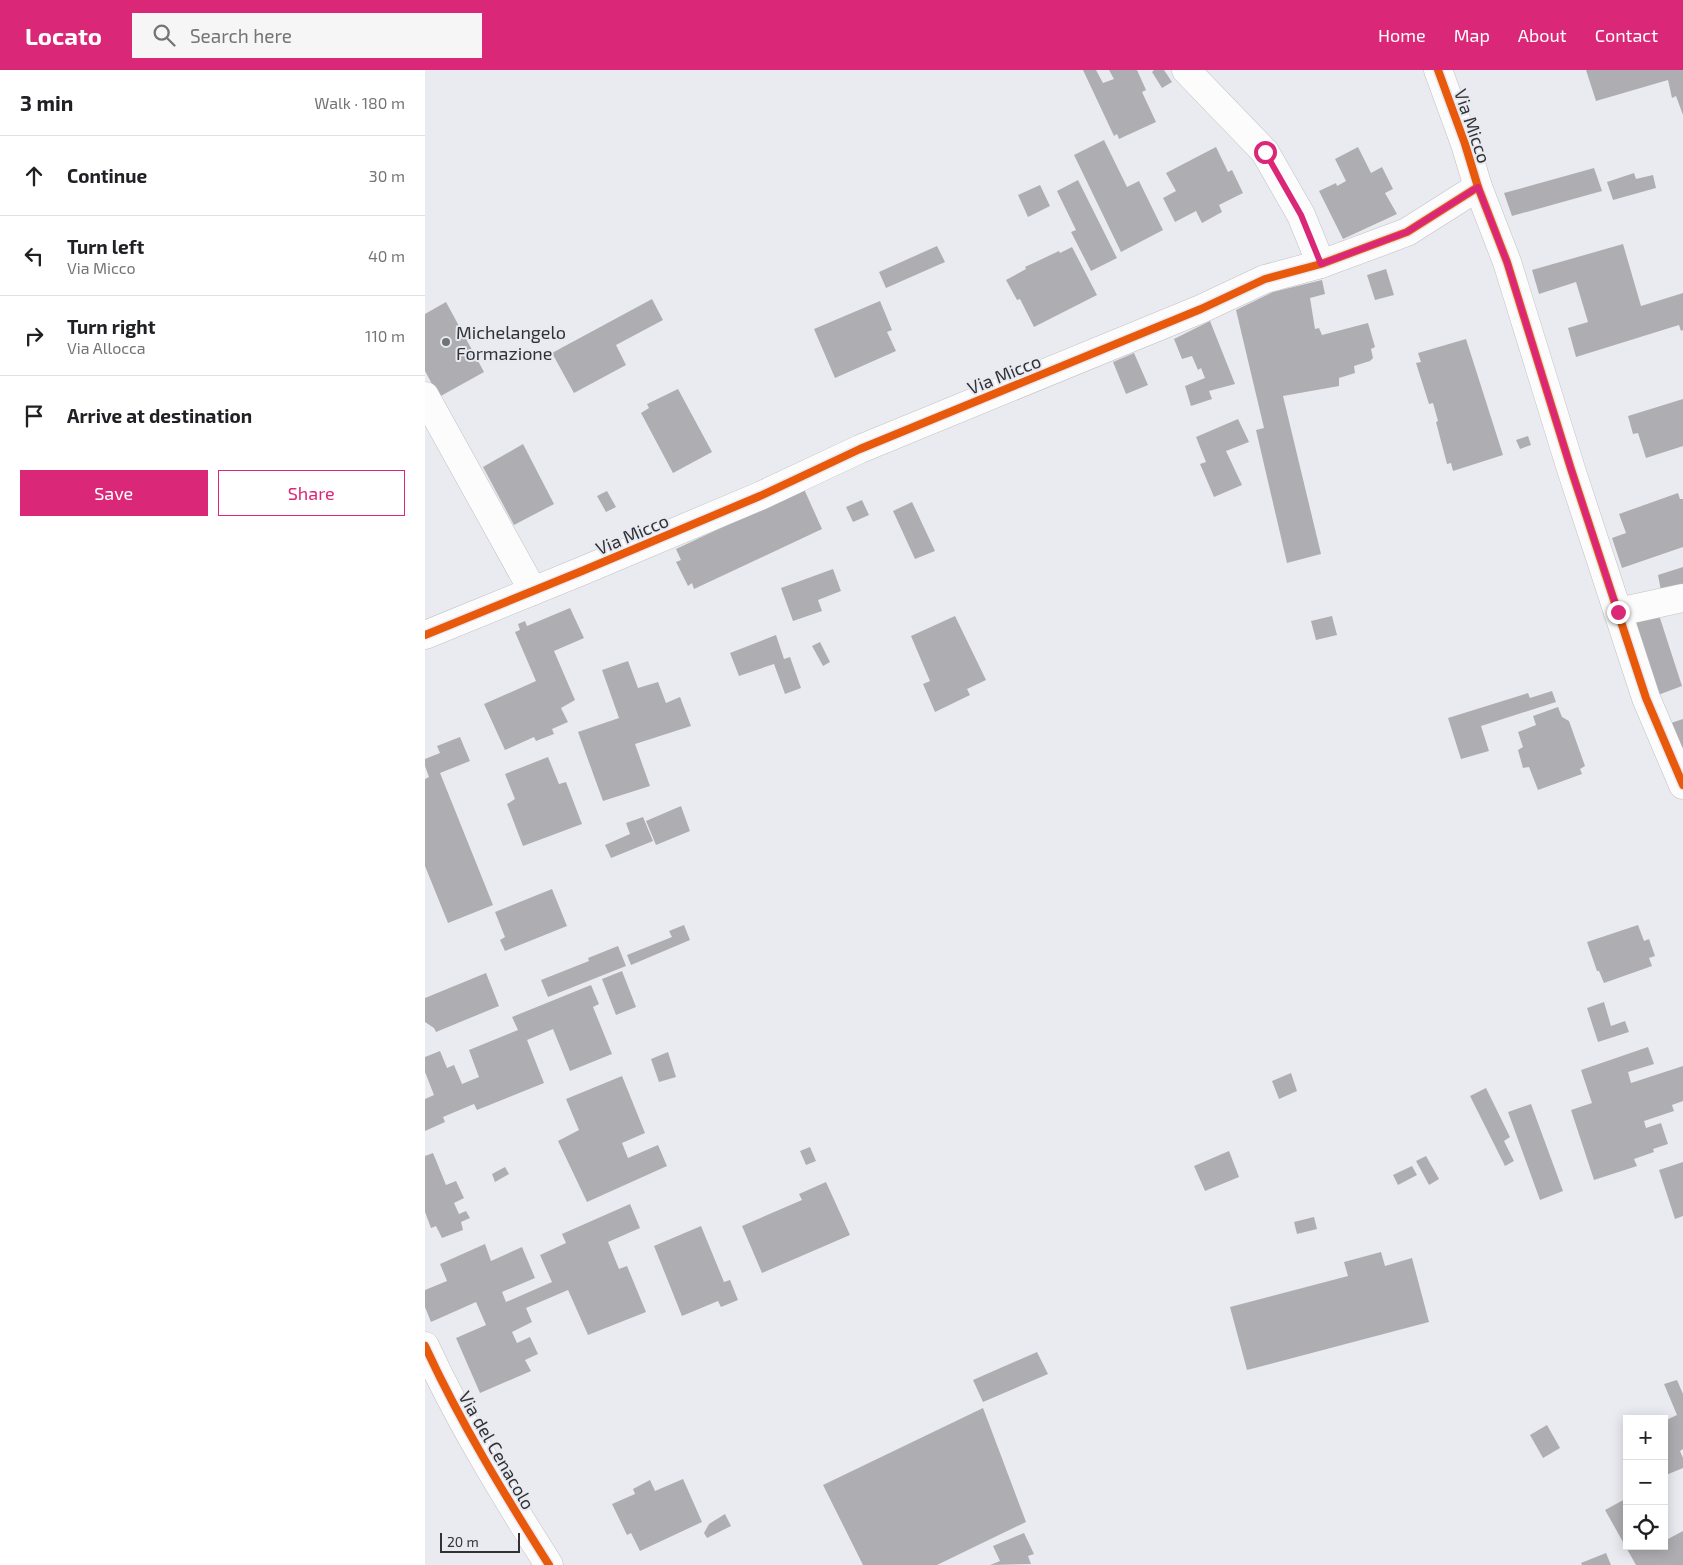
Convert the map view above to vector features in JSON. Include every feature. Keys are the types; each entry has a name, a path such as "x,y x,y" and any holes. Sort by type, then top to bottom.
{"street":[{"path":"1186,70 1265,152 1301,215 1321,264"},
{"name":"Via Micco","path":"425,635 760,496 860,449 1201,309 1265,279 1321,264 1407,232 1478,187 1465,144 1438,70"},
{"path":"1478,187 1507,262 1571,469 1646,698 1680,771"},
{"path":"425,396 533,591"},
{"path":"1618,612 1683,598"},
{"name":"Via del Cenacolo","path":"425,1346 447,1393 549,1565"}],"building":[{"path":"1083,70 1096,70 1103,83 1114,79 1109,70 1137,70 1146,90 1142,92 1156,122 1119,139 1117,134 1114,136"},
{"path":"1154,70 1164,70 1172,82 1162,88 1152,72"},
{"path":"1586,70 1683,70 1683,115 1676,96 1672,98 1668,80 1596,101"},
{"path":"1104,140 1127,187 1139,181 1163,230 1121,252 1074,155"},
{"path":"1216,147 1228,172 1232,170 1243,193 1219,205 1222,212 1202,223 1196,211 1175,222 1163,198 1176,191 1166,173"},
{"path":"1358,147 1371,173 1382,167 1393,189 1385,193 1397,214 1343,239 1319,191 1336,183 1337,186 1346,181 1335,159"},
{"path":"1594,168 1602,191 1512,216 1504,193"},
{"path":"1634,173 1636,179 1653,175 1656,188 1613,200 1607,182"},
{"path":"1078,180 1117,258 1091,271 1071,232 1076,230 1057,191"},
{"path":"1040,185 1050,206 1028,217 1018,195"},
{"path":"1623,244 1641,306 1683,293 1683,330 1681,331 1679,325 1576,357 1568,328 1588,322 1576,282 1539,294 1532,270"},
{"path":"937,246 945,262 886,288 879,272"},
{"path":"1072,247 1097,295 1034,327 1020,299 1017,300 1006,280 1026,269 1025,267"},
{"path":"1386,269 1394,295 1375,300 1367,275"},
{"path":"1322,280 1325,294 1310,298 1315,329 1319,328 1322,335 1368,323 1375,347 1371,349 1373,358 1370,361 1354,366 1355,373 1339,378 1339,386 1283,396 1321,554 1287,563 1256,430 1264,428 1236,310 1273,292"},
{"path":"652,299 663,320 616,345 626,365 574,393 552,353"},
{"path":"880,301 892,330 887,332 896,351 835,378 814,329"},
{"name":"Michelangelo Formazione","path":"446,302 484,372 439,397 425,371 425,314"},
{"path":"1210,321 1235,384 1209,391 1212,399 1191,406 1185,386 1205,378 1201,368 1198,370 1192,356 1182,359 1174,339"},
{"path":"1466,339 1503,455 1453,471 1451,463 1447,464 1433,403 1429,404 1416,363 1421,362 1418,353"},
{"path":"1134,353 1148,385 1126,394 1113,362"},
{"path":"678,389 712,452 673,473 641,413 649,408 647,404"},
{"path":"1683,399 1683,446 1646,458 1638,433 1633,434 1628,416"},
{"path":"1238,419 1249,442 1226,451 1242,485 1214,497 1200,464 1206,462 1196,437"},
{"path":"1528,436 1531,445 1520,449 1516,440"},
{"path":"523,444 554,504 514,525 483,467"},
{"path":"804,489 822,529 694,589 692,583 688,586 676,562 681,560 676,549"},
{"path":"607,491 616,507 606,512 597,496"},
{"path":"1678,493 1680,499 1683,499 1683,547 1622,568 1612,538 1626,533 1619,514"},
{"path":"862,500 869,515 853,522 846,507"},
{"path":"912,502 935,551 915,559 893,511"},
{"path":"1683,567 1683,591 1662,596 1658,575"},
{"path":"833,569 841,591 818,600 822,611 793,621 781,588"},
{"path":"570,608 584,638 554,651 575,700 561,708 568,722 552,729 554,734 536,741 534,737 505,750 484,704 536,681 515,632 520,630 518,624 525,621 527,626"},
{"path":"1658,612 1682,686 1658,695 1633,623"},
{"path":"955,616 986,680 967,689 970,695 935,712 923,684 930,681 911,636"},
{"path":"1332,616 1337,635 1316,640 1311,621"},
{"path":"776,635 784,659 790,657 801,688 785,694 774,664 739,676 730,653"},
{"path":"820,642 830,662 823,666 812,646"},
{"path":"628,661 638,688 658,682 666,703 680,697 691,726 635,744 650,786 603,801 578,732 619,718 602,670"},
{"path":"1552,691 1556,702 1481,726 1489,751 1461,759 1448,718 1528,693 1530,698"},
{"path":"1558,707 1562,717 1569,721 1585,766 1580,769 1582,774 1538,790 1529,767 1523,768 1518,750 1523,747 1518,732 1536,725 1533,716"},
{"path":"1683,719 1683,747 1679,748 1671,723"},
{"path":"460,737 470,761 440,773 493,905 448,923 425,866 425,779 429,777 425,766 425,759 440,753 437,746"},
{"path":"548,757 559,784 566,782 582,824 523,846 507,804 515,799 505,774"},
{"path":"681,806 690,831 656,845 646,821"},
{"path":"643,817 653,841 611,858 605,845 630,834 626,823"},
{"path":"552,889 567,926 505,951 500,940 505,937 495,912"},
{"path":"684,925 690,940 631,965 627,955 672,937 669,931"},
{"path":"1638,925 1644,941 1649,939 1655,956 1649,958 1652,966 1604,983 1599,971 1597,971 1587,942"},
{"path":"618,946 626,966 548,997 541,980 589,961 588,958"},
{"path":"622,971 636,1007 616,1015 602,979"},
{"path":"486,973 499,1006 436,1032 434,1028 425,1022 425,998"},
{"path":"591,985 599,1004 593,1007 612,1054 570,1071 553,1029 527,1040 544,1083 477,1110 474,1104 443,1117 445,1122 425,1131 425,1099 434,1095 425,1072 425,1057 440,1051 447,1068 454,1065 462,1084 479,1077 469,1050 518,1030 512,1017"},
{"path":"1604,1002 1611,1026 1625,1021 1629,1032 1598,1042 1587,1008"},
{"path":"1648,1047 1654,1064 1628,1072 1631,1083 1683,1066 1683,1101 1672,1105 1674,1111 1644,1121 1646,1128 1661,1123 1668,1144 1653,1149 1654,1152 1634,1159 1637,1166 1594,1180 1571,1110 1592,1103 1581,1070"},
{"path":"668,1052 676,1077 659,1082 651,1059"},
{"path":"1291,1073 1297,1091 1279,1099 1272,1081"},
{"path":"622,1076 645,1133 622,1143 628,1158 658,1145 667,1166 587,1202 558,1141 579,1130 566,1099"},
{"path":"1486,1088 1510,1137 1504,1141 1514,1161 1505,1166 1470,1096"},
{"path":"1531,1104 1563,1191 1540,1200 1508,1112"},
{"path":"810,1147 816,1161 806,1165 800,1151"},
{"path":"1229,1151 1239,1177 1205,1191 1194,1166"},
{"path":"433,1153 446,1185 456,1181 464,1198 454,1203 459,1214 466,1211 470,1218 461,1222 463,1230 442,1238 436,1226 431,1228 425,1212 425,1156"},
{"path":"1426,1156 1439,1179 1429,1185 1416,1161"},
{"path":"1683,1162 1683,1216 1675,1219 1659,1170"},
{"path":"1412,1166 1417,1175 1398,1185 1393,1175"},
{"path":"505,1167 509,1174 495,1182 492,1174"},
{"path":"826,1182 850,1235 762,1273 742,1226 802,1200 799,1194"},
{"path":"630,1204 640,1228 608,1242 619,1269 627,1266 646,1312 588,1335 568,1290 526,1308 532,1322 512,1332 517,1343 530,1337 538,1354 525,1360 531,1371 480,1393 456,1338 486,1325 476,1302 431,1322 425,1307 425,1290 447,1281 440,1264 485,1244 491,1261 522,1247 535,1278 502,1292 506,1302 552,1282 540,1255 566,1243 562,1234"},
{"path":"1314,1217 1317,1229 1297,1234 1294,1222"},
{"path":"701,1226 724,1282 730,1280 738,1300 721,1307 718,1301 682,1316 654,1246"},
{"path":"1381,1252 1385,1266 1412,1258 1429,1322 1247,1370 1230,1307 1348,1276 1344,1262"},
{"path":"1037,1352 1048,1374 983,1402 973,1380"},
{"path":"1677,1380 1683,1394 1683,1449 1680,1451 1683,1458 1683,1468 1668,1474 1668,1419 1677,1415 1664,1384"},
{"path":"983,1408 1026,1522 937,1565 863,1565 823,1485"},
{"path":"1547,1425 1560,1448 1543,1458 1530,1435"},
{"path":"683,1479 702,1522 640,1551 631,1533 627,1535 612,1504 635,1494 633,1489 650,1480 655,1491"},
{"path":"1623,1500 1623,1542 1605,1510"},
{"path":"725,1514 731,1526 707,1538 704,1533 709,1524"},
{"path":"1683,1531 1683,1565 1636,1565 1628,1550 1668,1550 1668,1539"},
{"path":"1024,1533 1034,1554 1028,1556 1031,1564 990,1565 1000,1561 993,1546"},
{"path":"1606,1553 1611,1565 1582,1565 1581,1563"}],"cycle path":[{"path":"1438,70 1465,144 1478,187 1507,262 1571,469 1646,698 1683,785"},
{"path":"425,635 760,496 860,449 1201,309 1265,279 1321,264 1407,232 1478,187"},
{"path":"425,1346 483,1457 549,1565"}],"place":[{"name":"Michelangelo Formazione","path":"446,342"}],"route":[{"path":"1265,152 1301,215 1321,264 1407,232 1478,187 1507,262 1571,469 1618,612"}]}
